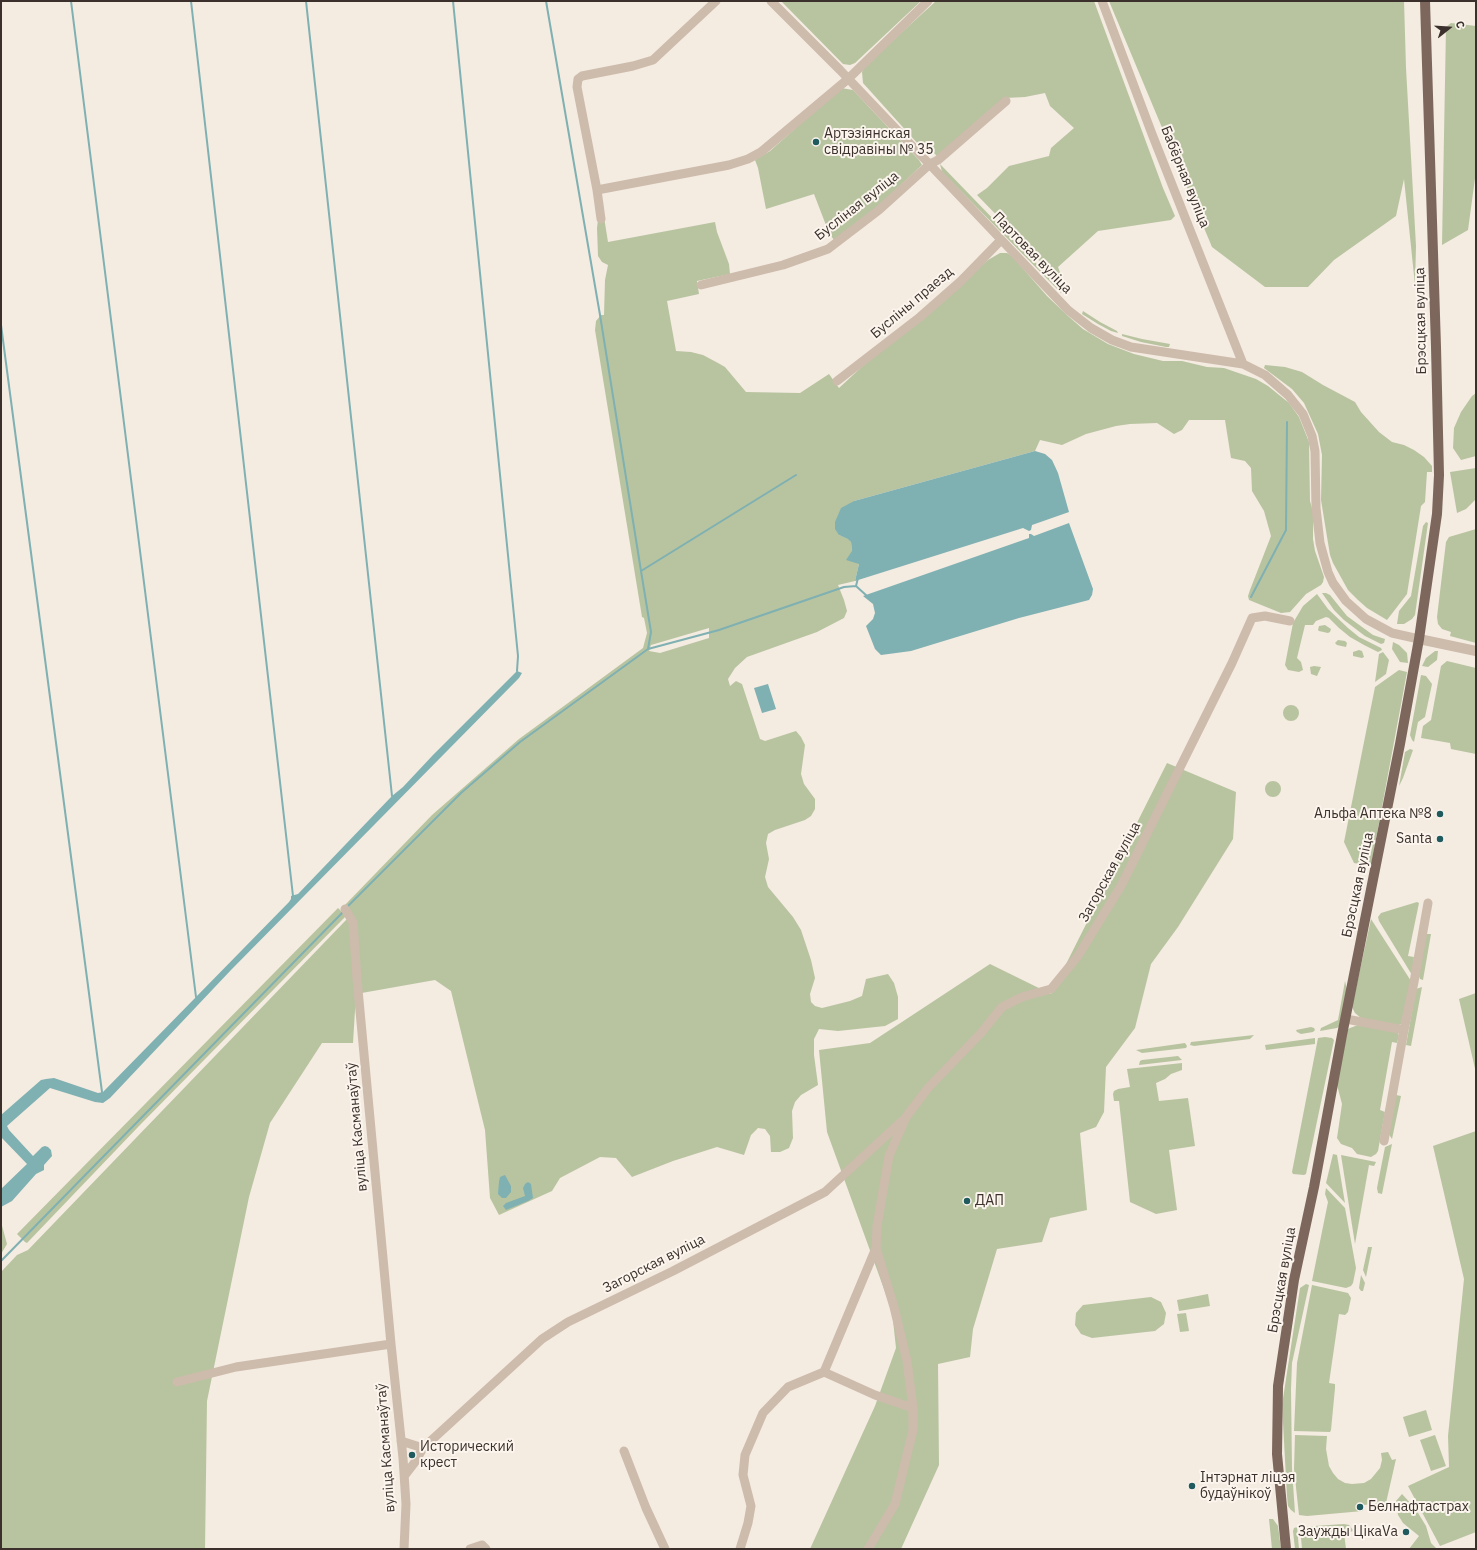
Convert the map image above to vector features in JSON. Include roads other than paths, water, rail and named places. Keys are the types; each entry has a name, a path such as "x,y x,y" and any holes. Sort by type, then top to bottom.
{"main road":[{"name":"Брэсцкая вуліца","path":"1286,1549 1277,1454 1278,1386 1294,1280 1314,1187 1400,744 1419,639 1435,533 1439,475 1425,1"}],"street":[{"path":"601,219 597,190 577,86 578,79 582,76 616,70 653,60 716,1"},
{"name":"Партовая вуліца","path":"771,1 848,78 1068,310 1091,328 1112,340 1131,347 1243,364"},
{"path":"597,190 729,165 748,158 771,145 848,78 928,1"},
{"name":"Бабёрная вуліца","path":"1102,1 1152,134 1243,364"},
{"name":"Бусліная вуліца","path":"701,285 783,265 828,249 879,210 930,164 938,160 1006,101"},
{"name":"Бусліны праезд","path":"837,381 920,317 961,281 1001,240"},
{"path":"1243,364 1265,375 1288,395 1303,414 1312,436 1315,451 1316,508 1320,543 1328,572 1335,587 1346,601 1366,619 1388,631 1476,651"},
{"name":"Загорская вуліца","path":"405,1475 423,1448 542,1339 568,1322 673,1271 826,1192 906,1117 928,1088 981,1033 1002,1007 1022,997 1051,988 1074,961 1121,886 1192,746 1252,618 1265,616 1290,621"},
{"path":"1384,1140 1428,903"},
{"name":"вуліца Касманаўтаў","path":"345,909 354,922 358,986 391,1344 405,1475 404,1549"},
{"path":"1346,1019 1404,1030"},
{"name":"Загорская вуліца","path":"824,1372 876,1248 876,1226 889,1156 906,1117"},
{"path":"868,1549 895,1504 913,1430 913,1408 907,1361 894,1307 876,1248"},
{"path":"177,1382 236,1367 391,1344"},
{"path":"740,1549 751,1506 743,1475 745,1455 763,1413 788,1387 824,1372 875,1395 913,1408"},
{"path":"401,1441 423,1448"},
{"path":"624,1451 646,1508 665,1549"},
{"path":"470,1549 482,1545 486,1549"}],"water":[{"path":"1035,451 1045,454 1052,460 1058,473 1069,512 1032,525 1031,530 1029,531 1023,528 855,581 859,564 846,560 852,551 851,542 839,535 835,529 835,522 841,508 854,501"},
{"path":"1069,523 1093,589 1089,600 1019,618 911,651 881,655 875,649 866,626 873,619 875,613 873,604 863,596 1029,538 1029,534 1034,536"},
{"path":"517,671 522,673 519,678 231,970 110,1098 103,1103 95,1102 50,1088 7,1126 33,1156 45,1146 51,1150 52,1156 44,1165 44,1170 36,1174 12,1201 1,1207 1,1189 27,1164 1,1137 1,1115 41,1080 54,1078 98,1093 103,1092 289,902 291,896 298,894 392,796 403,787"},
{"path":"768,684 776,709 762,713 754,688"},
{"path":"505,1175 511,1186 511,1192 506,1198 502,1198 498,1194 499,1182 500,1177"},
{"path":"528,1182 531,1184 533,1198 506,1210 503,1206 506,1203 525,1196 523,1188"}],"waterway":[{"path":"71,1 196,997"},
{"path":"191,1 293,896"},
{"path":"306,1 392,796"},
{"path":"453,1 518,656 517,671"},
{"path":"546,1 600,315 651,632 648,649"},
{"path":"1,325 102,1092"},
{"path":"1251,597 1286,530 1287,422"},
{"path":"641,571 796,475"},
{"path":"856,586 858,578"},
{"path":"347,907 461,793 520,742 648,649 719,630 844,587 856,586 867,596"},
{"path":"1,1261 343,912"}],"place":[{"name":"Артэзіянская свідравіны № 35","path":"816,142"},
{"name":"Альфа Аптека №8","path":"1440,814"},
{"name":"Santa","path":"1440,839"},
{"name":"ДАП","path":"967,1201"},
{"name":"Исторический крест","path":"412,1455"},
{"name":"Інтэрнат ліцэя будаўнікоў","path":"1192,1486"},
{"name":"Белнафтастрах","path":"1360,1507"},
{"name":"Заужды ЦікаVа","path":"1406,1532"}]}
